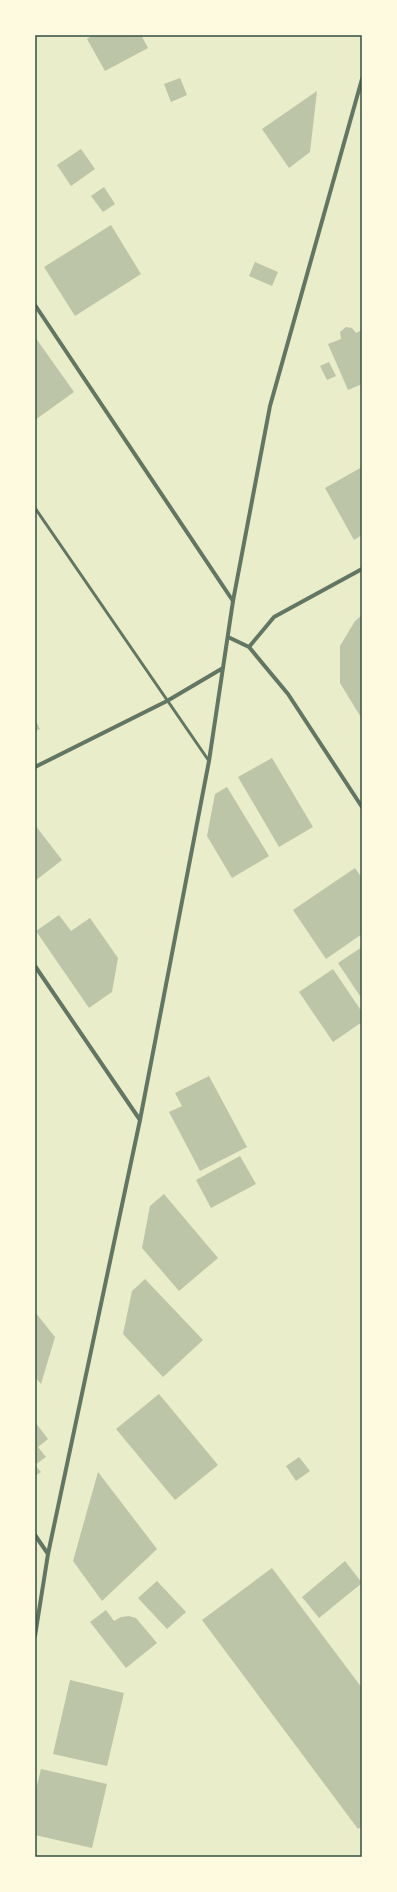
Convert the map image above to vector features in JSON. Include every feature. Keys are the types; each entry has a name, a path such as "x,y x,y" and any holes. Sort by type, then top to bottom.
{"street":[{"path":"35,1636 48,1554 140,1120 209,761 233,601 270,406 362,79"},
{"path":"35,305 233,601"},
{"path":"249,647 274,617 362,569"},
{"path":"228,637 249,647 288,694 362,807"},
{"path":"35,767 167,701 223,668"},
{"path":"35,966 140,1120"},
{"path":"35,1535 48,1554"}],"lane":[{"path":"35,508 209,761"}],"building":[{"path":"93,35 141,35 148,48 105,71 87,39"},
{"path":"180,78 187,95 171,102 164,84"},
{"path":"317,91 310,152 289,168 262,129"},
{"path":"81,149 95,169 71,186 57,165"},
{"path":"104,187 115,204 103,212 91,196"},
{"path":"111,225 141,274 75,316 44,267"},
{"path":"255,262 278,272 272,286 249,276"},
{"path":"346,327 352,328 356,333 362,330 362,384 348,390 328,344 341,339 340,332"},
{"path":"35,337 74,392 35,420"},
{"path":"329,362 336,376 327,380 320,366"},
{"path":"362,467 362,535 354,540 325,488"},
{"path":"362,615 362,719 340,683 340,646 355,621"},
{"path":"35,719 40,729 35,731"},
{"path":"272,758 313,827 279,847 238,777"},
{"path":"227,787 269,856 232,878 207,836 215,794"},
{"path":"35,825 62,860 35,881"},
{"path":"355,868 362,878 362,934 326,959 293,910"},
{"path":"59,915 71,931 90,918 118,958 112,992 89,1008 36,931"},
{"path":"362,947 362,999 338,963"},
{"path":"333,969 362,1012 362,1022 333,1042 299,992"},
{"path":"209,1076 247,1147 200,1171 169,1112 182,1106 175,1093"},
{"path":"240,1156 256,1184 211,1208 196,1180"},
{"path":"164,1194 218,1258 179,1291 142,1248 150,1206"},
{"path":"145,1279 203,1340 163,1377 123,1334 132,1291"},
{"path":"35,1312 55,1337 41,1384 35,1377"},
{"path":"159,1394 218,1465 175,1500 116,1429"},
{"path":"35,1422 48,1439 38,1447 46,1457 35,1465"},
{"path":"299,1457 310,1471 296,1481 286,1466"},
{"path":"35,1465 41,1472 35,1476"},
{"path":"98,1472 157,1549 102,1601 73,1561"},
{"path":"345,1561 362,1583 319,1618 302,1597"},
{"path":"272,1568 362,1688 362,1826 358,1829 202,1620"},
{"path":"157,1581 186,1612 167,1629 138,1598"},
{"path":"106,1610 114,1621 121,1617 129,1616 136,1618 157,1643 126,1668 90,1622"},
{"path":"70,1680 124,1693 107,1766 53,1754"},
{"path":"41,1769 107,1784 92,1848 35,1835 35,1793"}]}
